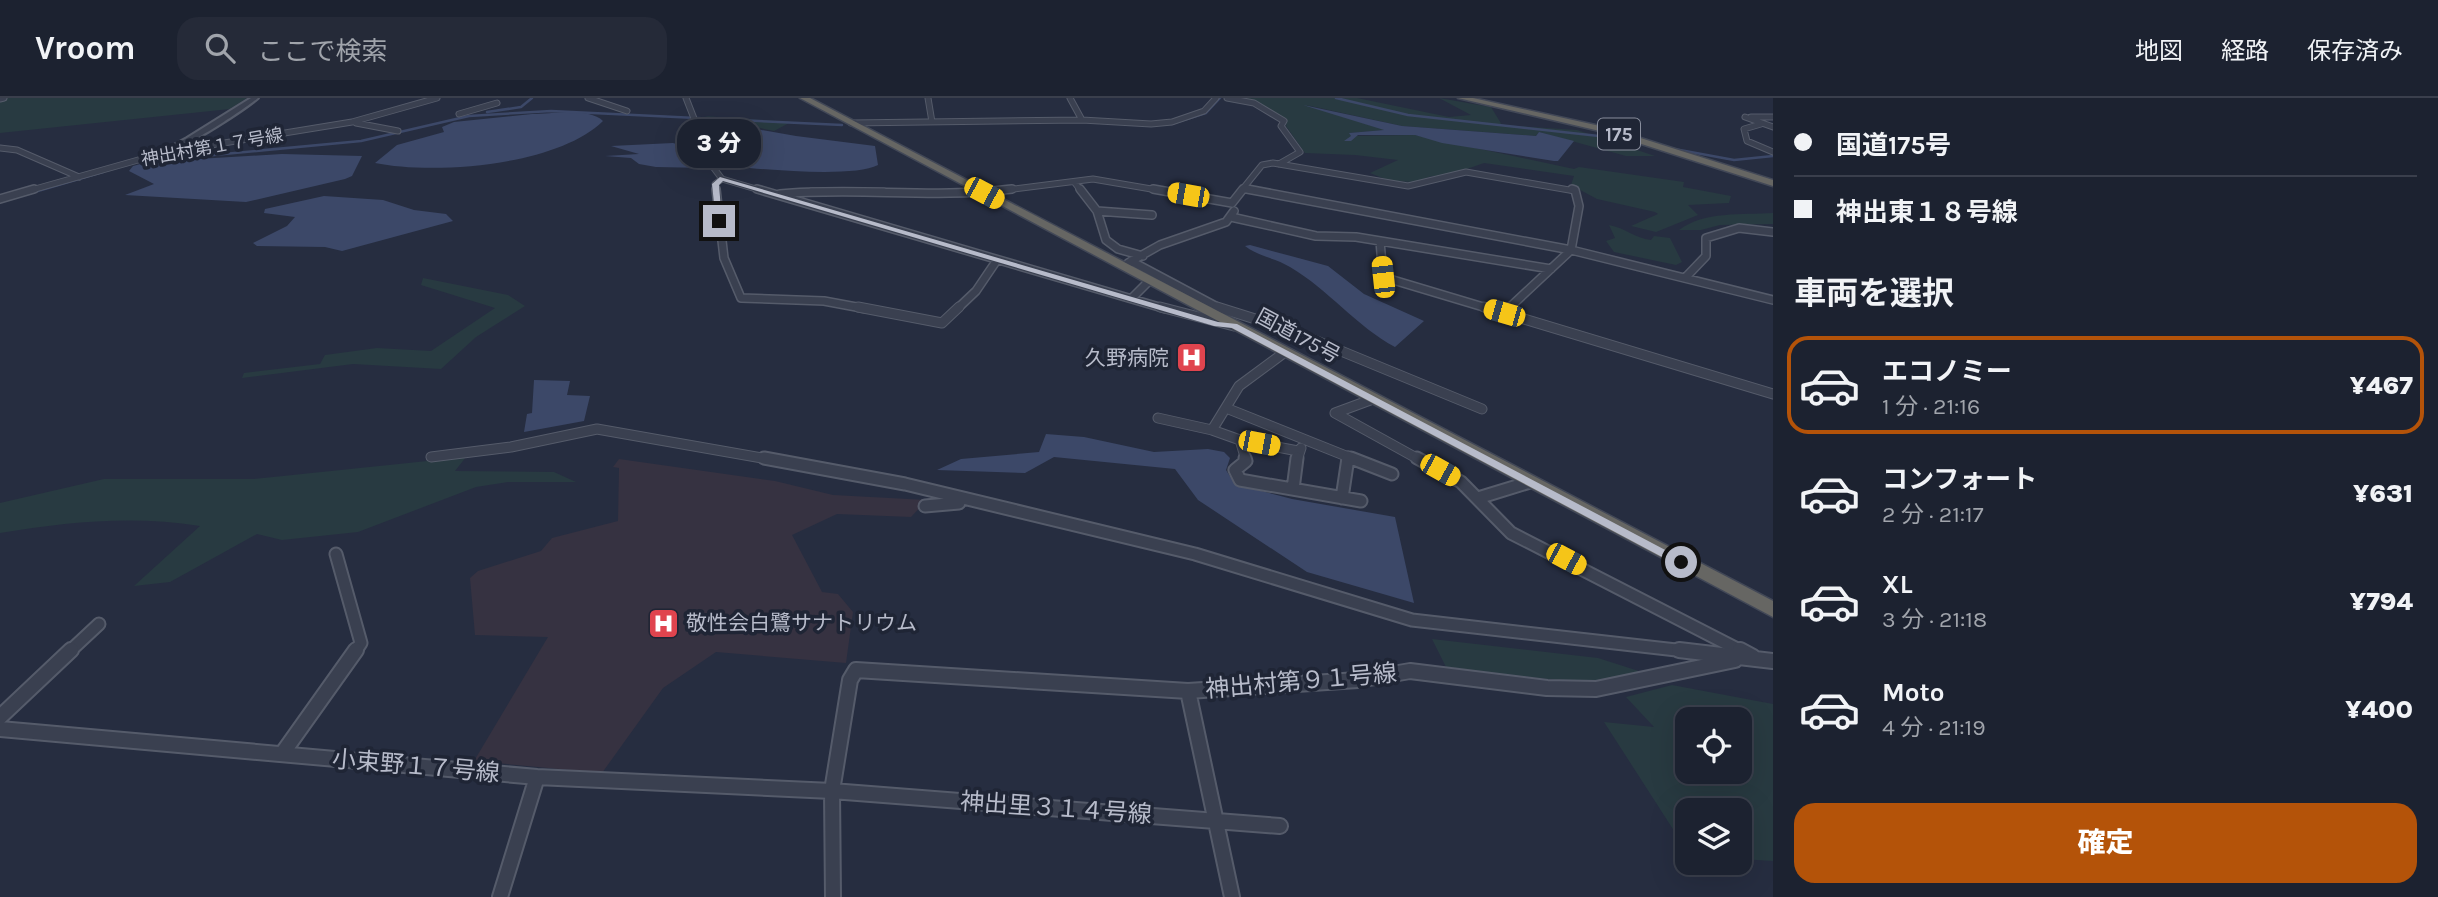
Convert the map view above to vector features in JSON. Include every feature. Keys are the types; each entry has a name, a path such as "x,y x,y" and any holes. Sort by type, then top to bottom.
{"highway":[{"name":"国道175号","path":"804,98 984,193 1127,264 1149,281 1773,610"},
{"name":"175","path":"1462,98 1618,134 1773,183"}],"street":[{"path":"163,153 190,140 255,98"},
{"path":"312,129 412,98"},
{"name":"神出村第１７号線","path":"0,199 163,153 352,122 437,98"},
{"path":"588,98 627,111"},
{"path":"686,98 713,167 722,179 1217,324 1234,326"},
{"path":"929,98 932,122"},
{"path":"1070,98 1082,120"},
{"path":"851,123 1082,120 1172,122 1204,111 1216,98"},
{"path":"1230,98 1254,103 1284,121 1281,126 1300,152 1279,164"},
{"path":"458,114 498,103"},
{"name":"神出村第１７号線","path":"373,110 386,113"},
{"path":"1773,117 1745,117 1773,127"},
{"path":"352,122 398,131"},
{"path":"1761,124 1744,130 1746,141 1773,152"},
{"path":"0,148 17,150 87,179"},
{"path":"1232,203 1262,165 1279,164 1408,186 1466,172 1567,186 1575,190 1579,206 1571,250 1504,313"},
{"path":"722,179 715,184 722,257 730,282 741,298 824,300 942,323 976,291 980,281 997,260"},
{"path":"775,195 824,190 984,193 1102,180 1232,203 1236,209 1226,222 1160,245 1127,264"},
{"path":"1075,183 1097,211 1106,240 1118,249 1143,256"},
{"path":"1245,188 1571,250 1773,300"},
{"path":"1097,211 1152,215"},
{"path":"1231,217 1316,236 1380,241 1551,269"},
{"path":"1685,278 1706,256 1706,238 1715,233 1745,226 1773,232"},
{"path":"1380,241 1383,277 1773,394"},
{"path":"1127,264 1228,313 1290,330 1482,409"},
{"path":"1132,298 1149,281"},
{"path":"1212,430 1239,386 1284,352"},
{"path":"1373,399 1335,413 1461,482 1511,533 1759,660"},
{"path":"1226,408 1392,474"},
{"path":"1158,418 1195,429 1212,430 1240,440 1298,451"},
{"path":"431,457 511,447 597,429 905,484 969,502 1195,554 1412,620 1773,661"},
{"path":"1240,440 1246,461 1235,470 1240,480 1361,501"},
{"path":"1293,489 1298,451 1309,441"},
{"path":"1342,498 1348,456"},
{"path":"1478,498 1530,482"},
{"path":"925,506 969,502"},
{"path":"282,754 361,643 336,554"},
{"path":"0,718 99,624"},
{"name":"神出村第９１号線","path":"832,791 850,680 856,670 1188,691 1358,680 1410,671 1547,688 1596,689 1742,659"},
{"path":"1188,691 1232,897"},
{"name":"小束野１７号線","path":"0,729 537,777 832,791"},
{"path":"500,897 537,777"},
{"path":"832,791 833,897"},
{"name":"神出里３１４号線","path":"832,791 1280,826"}],"shaded area":[{"path":"0,98 247,98 230,109 0,133"},
{"path":"1238,98 1357,98 1449,117 1471,115 1439,98 1491,107 1502,125 1577,130 1655,156 1626,156 1539,132 1536,136 1402,126 1306,105 1385,130 1350,133 1355,136 1415,135 1574,169 1579,167 1684,182 1683,187 1731,196 1729,203 1688,205 1698,215 1656,232 1631,226 1658,214 1597,199 1571,185 1574,176 1484,163 1447,176 1432,176 1415,182 1390,181 1370,173 1398,160 1305,153 1286,126 1287,120"},
{"path":"704,116 791,122 774,131"},
{"path":"1773,213 1773,224 1720,225 1701,230 1679,230 1712,217"},
{"path":"1609,225 1645,239 1651,240 1654,236 1670,238 1682,262 1676,265 1614,252 1606,241 1615,238"},
{"path":"423,278 508,295 525,306 476,337 441,369 353,364 242,378 244,373 320,364 325,355 377,348 431,351 495,308 421,285"},
{"path":"466,457 455,471 554,472 576,482 508,482 476,487 358,532 282,540 257,534 170,582 134,586 200,526 125,520 0,533 0,503 104,479 254,479"},
{"name":"敬性会白鷺サナトリウム","path":"619,459 775,481 833,495 927,500 911,517 837,514 792,535 822,592 838,594 853,612 846,663 716,652 663,688 602,773 474,761 548,637 475,635 470,578 478,571 541,551 552,538 618,521 619,468 613,467"},
{"path":"1432,639 1598,658 1645,673 1588,684 1446,667"},
{"path":"1672,685 1773,704 1773,861 1752,860 1752,798 1675,798 1675,832 1604,722 1654,727 1626,697"}],"water":[{"path":"1303,105 1402,126 1536,136 1539,132 1574,141 1558,161 1554,161 1442,143 1415,135 1358,135 1351,141 1344,141 1351,136 1349,133 1384,130"},
{"path":"579,113 589,114 603,121 582,136 556,148 494,163 429,168 375,163 397,145 444,132 442,127 454,122 532,114"},
{"path":"699,119 875,146 878,165 865,169 824,172 716,165"},
{"path":"673,143 700,151 707,168 656,167 639,164 631,158 605,156 639,154 611,146"},
{"path":"282,154 362,156 352,176 345,179 246,202 125,195 154,184 129,171 133,166 148,162"},
{"path":"324,196 383,200 414,210 446,214 453,221 342,251 325,247 257,246 253,243 287,226 295,217 264,213 265,209"},
{"path":"1250,245 1328,266 1364,294 1424,321 1395,347 1368,329 1304,276 1245,246"},
{"path":"534,380 570,381 567,395 590,396 584,421 524,432 527,414 532,413"},
{"path":"1046,434 1084,437 1154,452 1208,449 1224,452 1230,458 1226,470 1235,484 1292,499 1395,517 1414,603 1307,572 1198,500 1175,469 1054,457 1025,473 937,470 961,459 1039,452"}],"waterway":[{"path":"487,112 521,107 532,98"},
{"path":"1171,124 1206,113 1220,98"},
{"path":"1336,98 1408,115 1626,139"},
{"path":"139,162 361,141 469,116 551,111 842,125"},
{"path":"1669,148 1734,160 1773,156"},
{"path":"31,193 103,172"}],"place":[{"name":"久野病院","path":"1192,358"},
{"name":"敬性会白鷺サナトリウム","path":"663,623"}],"route":[{"path":"719,221 715,184 722,179 1217,324 1234,326 1681,562"}]}
